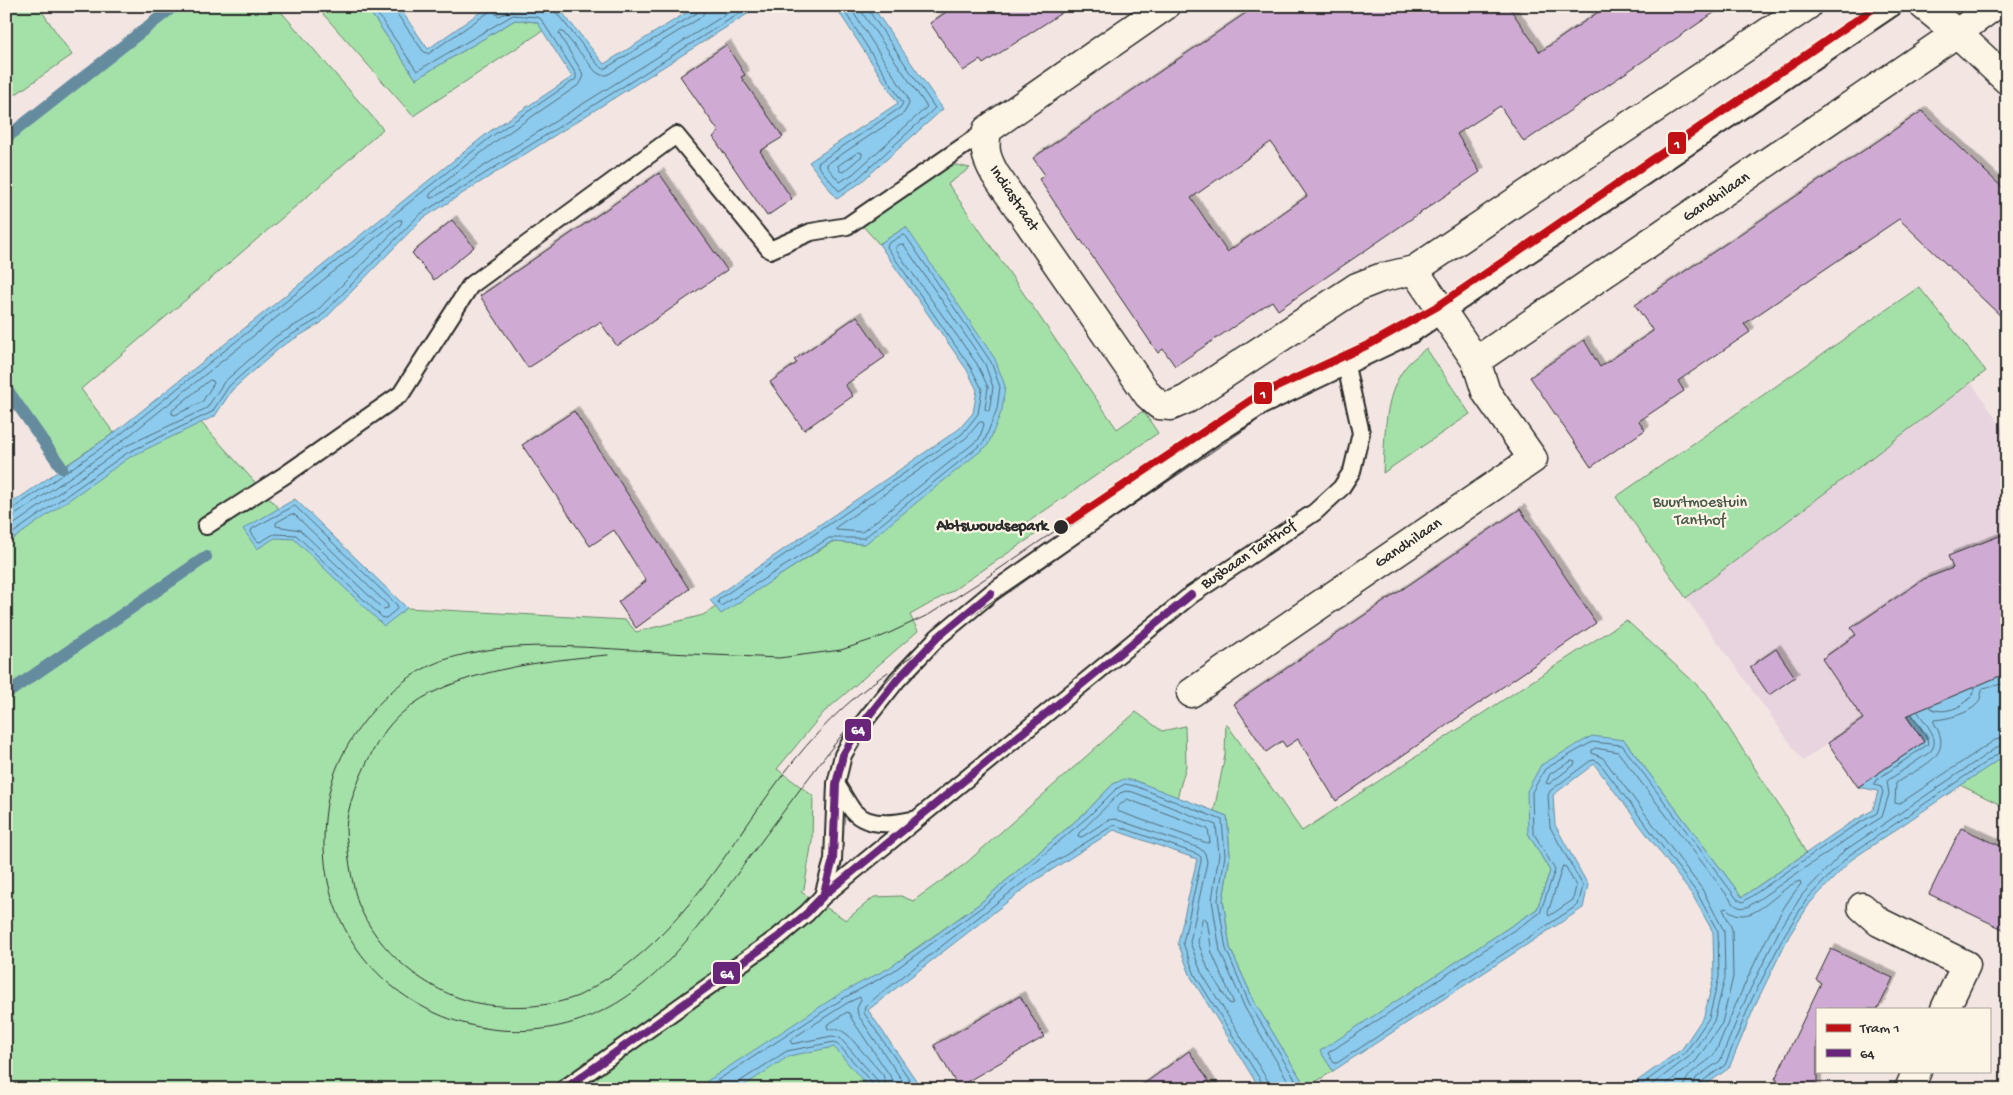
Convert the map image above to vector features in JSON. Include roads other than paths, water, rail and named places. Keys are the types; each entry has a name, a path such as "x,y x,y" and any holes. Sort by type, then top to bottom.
{"street":[{"path":"987,130 1165,6"},
{"path":"1414,270 1807,6"},
{"path":"1924,6 1957,33 2007,80"},
{"name":"Gandhilaan","path":"1476,361 1994,6"},
{"name":"Indiastraat","path":"987,130 986,159 995,174 1148,395 1159,405 1171,406 1187,399 1357,287 1380,278 1414,270"},
{"name":"Gandhilaan","path":"1191,692 1533,459 1486,392 1476,361 1414,270"},
{"path":"1862,907 1879,922 1966,965 1946,1008"},
{"path":"1909,1089 1917,1072"}],"lane":[{"name":"Busbaan Tanthof","path":"823,896 833,860 836,784 843,755 859,728 897,680 938,637 991,593 1245,416 1269,402 1411,335 1895,6"},
{"path":"206,526 401,394 470,286 676,135 770,250 812,232 847,226 987,130"},
{"name":"Busbaan Tanthof","path":"564,1089 778,937 807,913 823,896 1191,595 1315,512 1341,488 1352,472 1361,434 1346,366"},
{"name":"Busbaan Tanthof","path":"836,784 854,812 867,820 894,824 917,819"}],"water":[{"path":"366,6 398,6 428,49 489,6 557,6 604,64 697,6 760,6 422,219 321,323 282,346 232,390 215,416 130,457 6,544 6,507 114,433 489,132 572,77 537,22 515,20 416,79"},
{"path":"835,6 872,6 943,109 860,183 837,199 809,162 898,103"},
{"path":"906,227 995,359 1005,386 1002,410 988,445 865,544 831,542 721,614 710,600 959,429 973,413 977,390 967,370 879,244"},
{"path":"295,499 407,608 384,626 294,539 275,538 257,549 243,529"},
{"path":"2007,669 2007,754 1851,860 1810,903 1789,936 1757,1001 1729,1068 1700,1089 1626,1089 1682,1049 1704,1016 1714,977 1713,932 1693,896 1594,764 1553,795 1555,825 1588,885 1583,908 1333,1071 1320,1051 1537,909 1550,871 1528,833 1527,791 1541,765 1592,736 1624,740 1742,897 1847,825 1873,810 1878,791 1858,787 1924,742 1900,706"},
{"path":"1124,779 1136,781 1227,816 1230,855 1223,900 1230,948 1255,1003 1307,1089 1260,1089 1191,977 1178,943 1197,859 1114,830 1033,882 868,1010 922,1089 870,1089 834,1047 789,1056 739,1089 695,1089 841,993 889,968 979,904 1087,811 1113,784"}],"waterway":[{"path":"6,138 174,6"},
{"path":"6,388 62,468"},
{"path":"6,694 206,557"}],"tram line":[{"name":"1","path":"1061,527 1257,396 1372,343 1438,306 1877,6"},
{"path":"651,651 547,646 521,647 469,653 444,660 420,671 399,685 379,703 353,736 339,763 329,791 324,838 330,892 351,939 382,977 421,1006 467,1024 517,1031 568,1024 617,1003 637,989 673,956 705,918 824,757 906,660 1254,423"},
{"path":"646,652 779,658 841,650 883,636 930,614 1061,527"},
{"path":"608,655 528,664 499,670 445,687 422,699 396,718 381,737 366,764 350,804 346,829 351,871 358,903 366,921 391,953 422,979 458,998 489,1005 515,1007 554,1003 581,995 627,965 654,942 678,917 721,862 782,776 806,747 844,707 888,672"}],"place":[{"name":"Abtswoudsepark","path":"1061,527"}],"park label":[{"name":"Buurtmoestuin Tanthof","path":"1700,512"}]}
